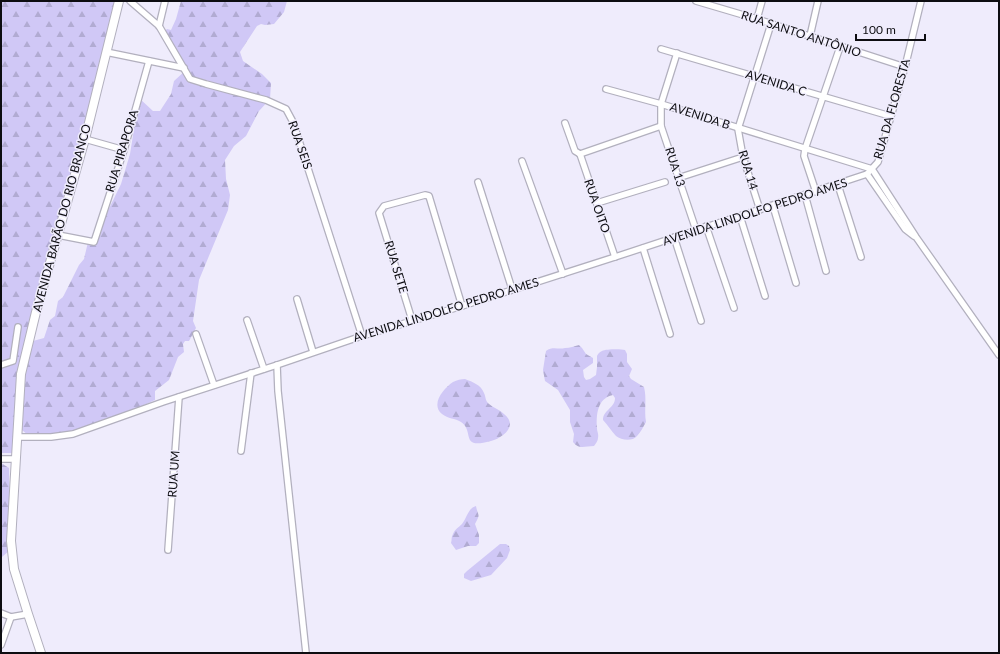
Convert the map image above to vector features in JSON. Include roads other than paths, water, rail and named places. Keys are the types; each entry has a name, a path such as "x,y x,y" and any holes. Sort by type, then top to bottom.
{"street":[{"name":"AVENIDA BARÃO DO RIO BRANCO","path":"41,653 14,569 11,541 21,374 36,312 85,139 119,1"},
{"name":"RUA SEIS","path":"130,1 159,26 190,79 266,100 286,109 293,122 362,336"},
{"path":"159,26 165,1"},
{"name":"RUA SANTO ANTÔNIO","path":"696,1 705,2 906,67"},
{"path":"757,19 762,1"},
{"path":"810,36 818,1"},
{"name":"RUA DA FLORESTA","path":"872,169 878,162 890,116 906,67 921,1"},
{"path":"738,129 753,76 771,24"},
{"path":"816,192 804,156 805,149 840,46"},
{"name":"AVENIDA C","path":"661,49 823,98 890,116"},
{"path":"106,52 184,68"},
{"name":"RUA 13","path":"677,53 661,104 661,126 696,230"},
{"name":"RUA PIRAPORA","path":"58,235 94,242 124,150 149,60"},
{"path":"606,89 661,104"},
{"name":"AVENIDA B","path":"661,104 738,129 872,169"},
{"name":"RUA OITO","path":"565,123 575,151 580,154 615,257"},
{"path":"580,154 661,126"},
{"name":"RUA 14","path":"738,129 743,157 760,210"},
{"path":"85,139 124,150"},
{"path":"678,178 743,157"},
{"path":"522,162 563,274"},
{"path":"872,169 916,238 999,355"},
{"name":"AVENIDA LINDOLFO PEDRO AMES","path":"17,437 51,437 73,434 362,336 563,274 706,226 838,185 867,174 872,169"},
{"path":"867,174 908,233 916,238"},
{"path":"478,182 512,290"},
{"path":"597,203 665,182"},
{"path":"838,185 861,257"},
{"name":"RUA SETE","path":"412,320 379,213 384,206 425,195 429,196 462,306"},
{"path":"805,195 826,271"},
{"path":"773,206 796,283"},
{"path":"740,216 765,296"},
{"path":"706,226 734,308"},
{"path":"674,237 701,321"},
{"path":"643,248 670,334"},
{"path":"297,299 313,352"},
{"path":"248,320 264,369"},
{"path":"1,364 13,361 18,327"},
{"path":"196,334 214,385"},
{"path":"277,365 278,391 306,653"},
{"path":"241,451 251,373"},
{"name":"RUA UM","path":"168,550 179,397"},
{"path":"1,459 15,459"},
{"path":"1,613 11,617 28,614"},
{"path":"1,645 11,617"}]}
